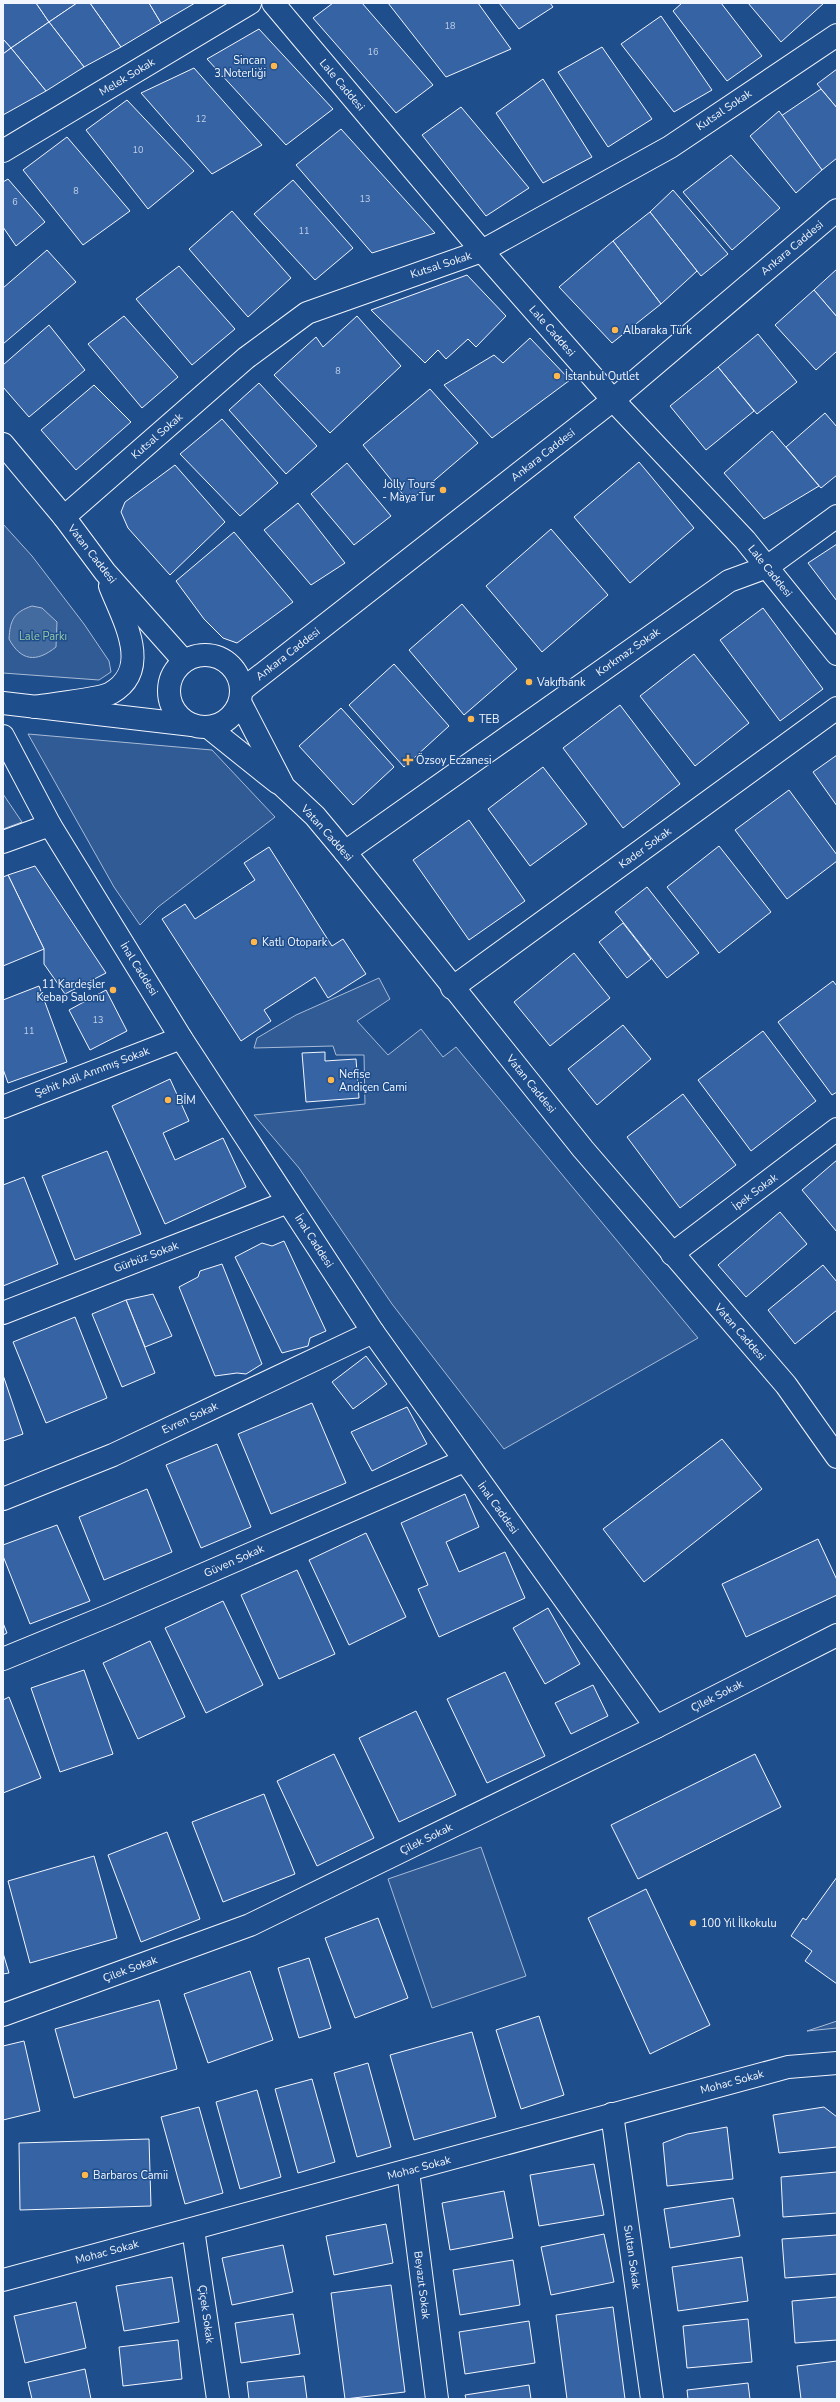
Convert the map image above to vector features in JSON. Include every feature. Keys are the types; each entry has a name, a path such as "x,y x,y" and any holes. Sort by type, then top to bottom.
{"street":[{"name":"Melek Sokak","path":"3,151 250,3"},
{"name":"Lale Caddesi","path":"273,3 482,251 613,400 745,540 837,654"},
{"name":"Kutsal Sokak","path":"64,517 246,358 307,313 482,251 670,146 837,35"},
{"name":"Ankara Caddesi","path":"241,696 613,400 837,210"},
{"name":"Vatan Caddesi","path":"3,444 64,517 105,572 184,661"},
{"name":"Korkmaz Sokak","path":"345,852 728,581 767,567 837,516"},
{"path":"35,707 110,694 128,678 134,660 132,639 105,572"},
{"path":"3,703 200,726 228,719 241,696 240,679 235,669 227,661 205,654 194,656 184,661 170,679 170,701 175,711 182,719 200,726 284,787"},
{"name":"Vatan Caddesi","path":"241,696 284,787 315,816 583,1149 786,1385 837,1457"},
{"name":"Kader Sokak","path":"452,988 837,708"},
{"name":"İnal Caddesi","path":"3,736 50,825 181,1038 373,1332 656,1727"},
{"path":"3,842 50,825"},
{"name":"Şehit Adil Arınmış Sokak","path":"3,1107 181,1038"},
{"name":"İpek Sokak","path":"672,1254 837,1129"},
{"name":"Gürbüz Sokak","path":"3,1313 288,1202"},
{"name":"Evren Sokak","path":"3,1498 113,1455 373,1332"},
{"name":"Güven Sokak","path":"3,1659 110,1615 464,1461"},
{"name":"Çilek Sokak","path":"3,2015 250,1925 656,1727 837,1635"},
{"name":"Mohac Sokak","path":"3,2280 788,2067 837,2063"},
{"name":"Sultan Sokak","path":"612,2114 652,2399"},
{"name":"Beyazıt Sokak","path":"408,2171 437,2399"},
{"name":"Çiçek Sokak","path":"193,2229 218,2399"}],"shaded area":[{"name":"Lale Parkı","path":"3,524 32,556 84,624 109,661 111,672 99,680 3,673"},
{"path":"32,606 42,608 57,622 56,647 42,656 36,657 30,657 19,652 9,639 10,627 14,618 21,611"},
{"path":"28,734 212,750 275,817 158,907 140,925 114,887"},
{"path":"3,794 22,822 3,829"},
{"path":"379,978 390,999 357,1021 388,1055 421,1029 443,1057 456,1047 698,1338 504,1449 392,1304 299,1168 254,1115 365,1104 364,1055 336,1055 333,1046 254,1048 257,1038 296,1015"},
{"path":"481,1847 526,1976 432,2008 388,1879"},
{"path":"837,2021 837,2028 807,2031"}],"building":[{"path":"3,3 36,3 49,22 11,48 3,39"},
{"path":"36,3 77,3 49,22"},
{"path":"77,3 90,3 121,47 84,67 49,22"},
{"path":"90,3 149,3 161,23 121,47"},
{"path":"149,3 195,3 161,23"},
{"path":"333,3 362,3 433,85 396,113 313,18"},
{"path":"388,3 478,3 511,49 446,77"},
{"path":"499,3 550,3 553,7 519,29"},
{"path":"682,3 721,3 762,56 727,81 673,11"},
{"path":"748,3 824,3 781,42"},
{"path":"661,16 712,90 674,112 621,44"},
{"path":"49,22 84,67 46,91 11,48"},
{"path":"259,29 333,109 286,145 207,59"},
{"path":"3,39 11,48 3,54"},
{"path":"602,47 652,119 608,147 558,72"},
{"path":"11,48 46,91 3,115 3,54"},
{"path":"194,68 262,145 212,174 141,93"},
{"path":"837,69 837,108 817,84"},
{"path":"543,79 592,157 543,183 496,113"},
{"path":"821,89 837,108 837,158 822,170 781,116"},
{"path":"127,100 194,171 148,209 86,130"},
{"path":"461,107 529,188 486,216 422,135"},
{"path":"779,111 822,170 796,193 750,136"},
{"path":"341,129 435,233 372,253 296,165"},
{"path":"67,137 130,211 83,245 23,170"},
{"path":"731,155 780,208 732,250 683,192"},
{"path":"8,179 45,222 16,246 3,227 3,182"},
{"path":"293,180 353,248 315,280 254,214"},
{"path":"673,190 728,254 701,276 650,212"},
{"path":"232,211 291,278 248,317 189,249"},
{"path":"650,212 697,271 661,304 613,241"},
{"path":"613,241 661,304 612,343 559,287"},
{"path":"47,250 76,282 3,344 3,288"},
{"path":"179,266 235,329 192,365 136,299"},
{"path":"837,269 837,317 814,290"},
{"path":"467,275 506,316 476,347 468,339 446,359 438,350 425,363 371,310"},
{"path":"814,290 837,317 837,351 816,370 775,325"},
{"path":"124,316 178,377 142,408 88,344"},
{"path":"357,316 401,366 330,433 274,375 316,337 323,347"},
{"path":"49,325 85,370 29,417 3,387 3,365"},
{"path":"758,334 797,382 757,414 718,367"},
{"path":"530,338 570,380 492,438 444,385 494,355 503,363"},
{"path":"718,367 754,411 706,450 670,406"},
{"path":"259,383 317,446 286,474 229,410"},
{"path":"94,385 131,422 76,470 41,430"},
{"path":"430,389 478,443 409,502 363,445"},
{"path":"825,413 837,427 837,475 821,488 786,447"},
{"path":"222,419 278,483 240,516 180,454"},
{"path":"772,431 819,486 764,519 724,473"},
{"path":"639,462 694,528 630,583 574,517"},
{"path":"347,463 391,516 354,545 311,494"},
{"path":"175,465 225,522 170,575 128,528 121,512 125,502"},
{"path":"298,503 345,563 311,585 264,530"},
{"path":"551,529 608,595 542,652 486,586"},
{"path":"234,532 293,602 237,643 223,638 204,619 176,581"},
{"path":"837,544 837,601 808,563"},
{"path":"462,604 517,669 464,715 409,650"},
{"path":"763,608 823,689 780,721 720,640"},
{"path":"694,654 749,723 695,766 640,696"},
{"path":"394,664 449,726 404,767 349,705"},
{"path":"620,705 680,784 623,828 563,748"},
{"path":"341,708 394,767 353,805 299,746"},
{"path":"837,755 837,806 813,772"},
{"path":"543,767 587,824 530,866 488,809"},
{"path":"789,790 837,855 837,861 787,899 735,830"},
{"path":"469,820 525,901 469,940 413,860"},
{"path":"719,846 771,912 719,953 667,887"},
{"name":"Katlı Otopark","path":"269,847 332,946 343,939 366,974 328,998 315,977 264,1010 271,1021 241,1041 162,919 185,904 195,919 255,880 244,863"},
{"path":"35,866 106,973 65,994 44,964 44,949 8,875"},
{"path":"8,875 44,949 3,966 3,877"},
{"path":"647,887 699,953 667,978 615,912"},
{"path":"623,923 651,959 627,978 599,942"},
{"path":"574,953 610,998 550,1046 514,1002"},
{"path":"833,981 837,986 837,1092 832,1095 778,1022"},
{"path":"39,986 67,1062 8,1083 3,1069 3,1000"},
{"path":"106,990 127,1031 90,1050 69,1010"},
{"path":"623,1025 651,1059 597,1105 568,1069"},
{"path":"763,1031 816,1101 751,1151 698,1080"},
{"name":"Nefise Andiçen Cami","path":"325,1052 325,1061 356,1059 359,1098 306,1102 302,1053"},
{"path":"170,1079 189,1121 163,1133 175,1160 223,1138 246,1187 165,1224 112,1106"},
{"path":"683,1094 736,1165 680,1208 627,1137"},
{"path":"107,1151 141,1234 75,1260 42,1176"},
{"path":"837,1160 837,1232 802,1190"},
{"path":"24,1177 58,1264 3,1286 3,1185"},
{"path":"780,1212 807,1244 746,1297 718,1265"},
{"path":"284,1241 326,1331 310,1338 308,1346 282,1353 235,1257 262,1243 272,1246"},
{"path":"222,1264 262,1364 246,1374 237,1373 215,1376 179,1287 198,1277 200,1271"},
{"path":"823,1265 837,1282 837,1310 795,1344 768,1310"},
{"path":"153,1294 172,1336 145,1347 126,1300"},
{"path":"126,1300 155,1373 122,1387 92,1314"},
{"path":"75,1317 107,1398 46,1423 13,1342"},
{"path":"366,1356 387,1384 353,1409 332,1382"},
{"path":"3,1375 23,1434 3,1441"},
{"path":"312,1403 346,1483 271,1514 238,1434"},
{"path":"407,1407 427,1444 372,1471 351,1432"},
{"path":"722,1439 762,1489 644,1582 603,1529"},
{"path":"217,1444 251,1527 201,1548 166,1465"},
{"path":"147,1489 172,1552 104,1580 79,1517"},
{"path":"465,1494 479,1527 446,1542 459,1572 505,1552 525,1598 439,1637 418,1589 428,1585 401,1523"},
{"path":"57,1525 90,1601 30,1624 3,1556 3,1545"},
{"path":"366,1533 406,1617 349,1645 309,1560"},
{"path":"818,1539 837,1580 837,1595 746,1637 722,1584"},
{"path":"297,1570 335,1654 279,1679 241,1595"},
{"path":"223,1601 263,1685 206,1713 165,1628"},
{"path":"548,1608 580,1664 545,1684 513,1628"},
{"path":"3,1623 7,1633 3,1635"},
{"path":"150,1641 185,1717 138,1739 103,1663"},
{"path":"84,1670 113,1754 60,1772 31,1688"},
{"path":"505,1672 545,1756 487,1783 447,1699"},
{"path":"593,1685 608,1716 571,1734 555,1703"},
{"path":"9,1697 41,1778 3,1793 3,1700"},
{"path":"416,1711 456,1795 399,1822 359,1738"},
{"path":"334,1754 374,1838 317,1866 277,1781"},
{"path":"755,1754 781,1807 638,1879 611,1825"},
{"path":"264,1794 295,1874 223,1902 192,1822"},
{"path":"167,1832 200,1919 141,1942 108,1855"},
{"path":"94,1856 117,1938 30,1963 8,1881"},
{"path":"837,1877 837,1984 805,1961 812,1951 791,1936 803,1918 806,1920"},
{"path":"646,1889 710,2025 650,2054 588,1918"},
{"path":"378,1918 408,1998 355,2018 325,1938"},
{"path":"3,1953 9,1973 3,1974"},
{"path":"309,1958 331,2028 299,2038 278,1968"},
{"path":"250,1971 273,2040 208,2063 184,1994"},
{"path":"159,2000 177,2069 74,2098 55,2029"},
{"path":"539,2016 564,2095 521,2109 496,2030"},
{"path":"472,2032 496,2117 414,2140 390,2055"},
{"path":"24,2041 40,2111 3,2120 3,2046"},
{"path":"368,2063 391,2147 357,2157 334,2073"},
{"path":"312,2079 335,2162 298,2173 275,2089"},
{"path":"257,2090 281,2177 240,2189 216,2102"},
{"path":"199,2107 223,2193 185,2204 161,2117"},
{"path":"824,2107 837,2117 837,2147 779,2153 773,2115"},
{"path":"727,2127 733,2179 667,2186 663,2143 687,2134"},
{"name":"Barbaros Camii","path":"149,2139 151,2206 20,2210 19,2143"},
{"path":"594,2164 604,2215 539,2226 530,2175"},
{"path":"837,2172 837,2213 783,2217 781,2177"},
{"path":"504,2191 513,2238 450,2250 442,2203"},
{"path":"733,2198 740,2236 670,2248 664,2209"},
{"path":"386,2224 393,2263 334,2275 326,2236"},
{"path":"604,2234 614,2282 551,2295 541,2247"},
{"path":"837,2235 837,2274 785,2278 782,2239"},
{"path":"283,2245 293,2292 232,2305 222,2258"},
{"path":"742,2257 748,2301 678,2311 672,2267"},
{"path":"513,2260 520,2305 460,2315 453,2270"},
{"path":"172,2277 179,2322 124,2331 116,2286"},
{"path":"391,2285 405,2392 345,2399 331,2293"},
{"path":"837,2297 837,2340 795,2343 792,2301"},
{"path":"76,2302 86,2348 25,2363 14,2316"},
{"path":"613,2307 625,2399 567,2399 556,2315"},
{"path":"293,2314 300,2354 241,2363 235,2323"},
{"path":"748,2319 752,2362 687,2368 683,2326"},
{"path":"529,2321 535,2363 465,2374 459,2332"},
{"path":"178,2340 182,2379 123,2386 119,2347"},
{"path":"837,2361 837,2399 801,2399 797,2366"},
{"path":"85,2369 91,2399 32,2399 28,2382"},
{"path":"304,2376 307,2399 249,2399 247,2382"},
{"path":"748,2383 750,2399 688,2399 687,2390"},
{"path":"529,2385 531,2399 466,2399 465,2395"}],"place":[{"name":"Sincan 3.Noterliği","path":"274,66"},
{"name":"Albaraka Türk","path":"615,330"},
{"name":"İstanbul Outlet","path":"557,376"},
{"name":"Jolly Tours - Maya Tur","path":"443,490"},
{"name":"Vakıfbank","path":"529,682"},
{"name":"TEB","path":"471,719"},
{"name":"Özsoy Eczanesi","path":"408,760"},
{"name":"Katlı Otopark","path":"254,942"},
{"name":"11 Kardeşler Kebap Salonu","path":"113,990"},
{"name":"Nefise Andiçen Cami","path":"331,1080"},
{"name":"BİM","path":"168,1100"},
{"name":"100 Yıl İlkokulu","path":"693,1923"},
{"name":"Barbaros Camii","path":"85,2175"}]}
